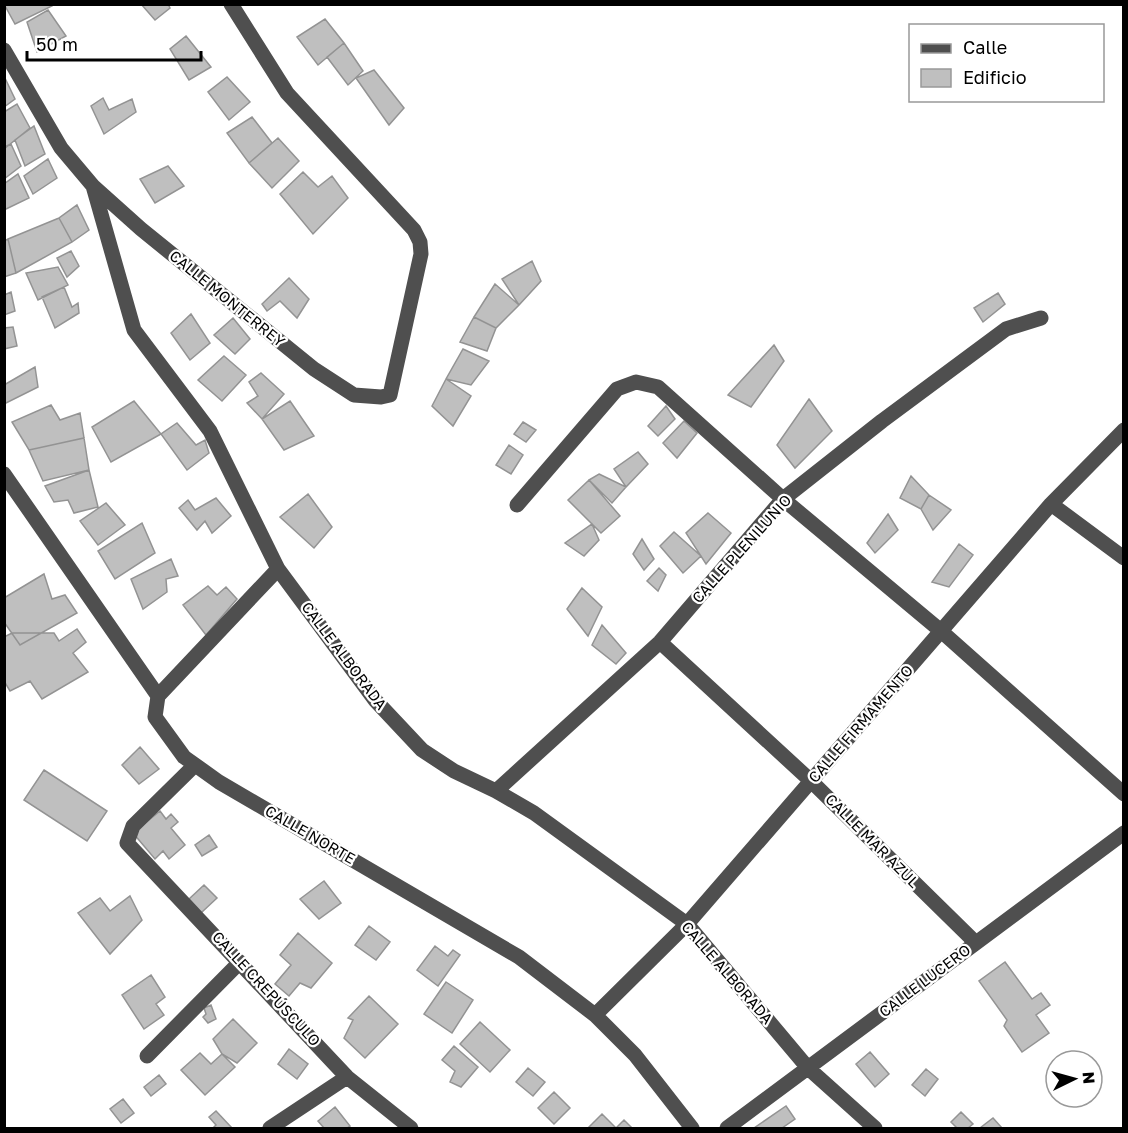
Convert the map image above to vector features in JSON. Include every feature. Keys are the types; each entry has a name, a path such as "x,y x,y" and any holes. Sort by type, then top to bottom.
{"street":[{"name":"CALLE MONTERREY","path":"4,50 61,148 93,186 141,229 314,369 354,395 381,397 390,395 421,254 420,242 414,230 287,93 231,4"},
{"name":"CALLE ALBORADA","path":"93,186 134,330 210,430 278,568 375,700 422,750 454,771 496,791 534,813 687,924 808,1068 875,1128"},
{"name":"CALLE PLENILUNIO","path":"496,791 660,642 783,499 882,421 1006,329 1041,318"},
{"path":"518,505 617,389 636,382 658,387 783,499 940,631 1124,794"},
{"name":"CALLE FIRMAMENTO","path":"595,1015 687,924 1051,504 1124,430"},
{"path":"4,474 158,696 278,568"},
{"path":"1051,504 1124,558"},
{"name":"CALLE MAR AZUL","path":"660,642 811,781 976,943"},
{"name":"CALLE NORTE","path":"158,696 155,717 184,757 219,782 519,957 595,1015 635,1055 692,1128"},
{"name":"CALLE CREPÚSCULO","path":"195,765 133,826 127,843 347,1077 411,1128"},
{"name":"CALLE LUCERO","path":"727,1128 1124,833"},
{"path":"147,1056 240,962"},
{"path":"270,1128 347,1077"}],"building":[{"path":"4,4 51,4 52,6 15,24"},
{"path":"141,4 168,4 170,8 155,20"},
{"path":"48,10 66,36 37,52 27,22"},
{"path":"325,19 344,43 318,65 297,37"},
{"path":"186,36 211,67 189,80 170,49"},
{"path":"344,43 363,71 348,85 327,57"},
{"path":"374,70 404,108 389,125 356,78"},
{"path":"4,76 15,99 4,107"},
{"path":"227,77 250,102 229,120 208,92"},
{"path":"103,98 109,110 132,99 136,112 104,134 91,106"},
{"path":"17,104 30,128 4,149 4,112"},
{"path":"252,117 272,143 249,163 227,133"},
{"path":"34,126 45,154 25,166 15,140"},
{"path":"278,138 299,161 272,188 249,163"},
{"path":"11,144 21,166 4,179 4,147"},
{"path":"48,159 57,178 33,194 24,176"},
{"path":"168,166 184,186 155,203 140,179"},
{"path":"303,172 318,187 332,176 348,198 313,234 280,194"},
{"path":"18,174 29,198 4,210 4,184"},
{"path":"77,205 89,230 72,242 59,218"},
{"path":"59,218 72,242 16,273 8,239"},
{"path":"8,239 16,273 4,277 4,241"},
{"path":"71,251 79,266 67,277 57,258"},
{"path":"532,261 541,281 519,305 502,279"},
{"path":"58,267 68,285 38,300 26,273"},
{"path":"289,278 309,299 297,318 280,301 267,311 262,304"},
{"path":"495,284 519,305 496,328 474,317"},
{"path":"64,287 72,307 78,303 79,313 55,328 42,297"},
{"path":"11,292 15,311 4,315 4,295"},
{"path":"998,293 1005,304 983,322 974,308"},
{"path":"191,314 210,343 190,360 171,333"},
{"path":"474,317 496,328 487,351 460,342"},
{"path":"233,318 250,339 235,354 214,335"},
{"path":"13,327 17,346 4,349 4,328"},
{"path":"774,345 784,361 751,407 728,395"},
{"path":"463,349 489,361 471,385 446,379"},
{"path":"224,356 246,375 222,401 198,380"},
{"path":"35,367 38,387 4,404 4,385"},
{"path":"261,373 284,394 262,419 247,403 258,396 249,382"},
{"path":"446,379 471,396 453,426 432,406"},
{"path":"809,399 832,431 795,468 777,445"},
{"path":"134,401 161,434 111,462 92,427"},
{"path":"290,401 314,436 284,450 262,419"},
{"path":"51,405 60,420 80,413 84,438 29,450 12,422"},
{"path":"666,406 675,419 658,436 648,426"},
{"path":"684,421 697,433 677,458 663,443"},
{"path":"523,422 536,430 526,442 514,434"},
{"path":"177,423 196,445 205,440 209,453 187,470 161,434"},
{"path":"84,438 89,470 43,481 29,450"},
{"path":"509,445 523,455 511,474 496,465"},
{"path":"638,452 648,464 626,487 614,469"},
{"path":"89,470 98,507 74,513 68,500 54,502 45,486"},
{"path":"599,474 626,487 612,503 589,480"},
{"path":"911,476 929,495 921,509 900,498"},
{"path":"589,480 620,516 601,533 568,500"},
{"path":"308,494 332,527 314,548 280,517"},
{"path":"929,495 951,510 933,530 921,509"},
{"path":"216,498 231,516 212,533 205,521 197,530 179,508 188,500 195,510"},
{"path":"106,503 125,525 98,545 80,521"},
{"path":"708,513 731,533 706,564 686,533"},
{"path":"888,514 898,530 875,553 867,543"},
{"path":"142,523 155,553 115,579 98,551"},
{"path":"592,524 599,540 584,556 565,543"},
{"path":"674,532 701,556 683,573 660,546"},
{"path":"642,539 654,559 644,570 633,554"},
{"path":"959,544 973,555 949,587 932,582"},
{"path":"171,559 178,576 166,579 167,592 143,609 131,579"},
{"path":"659,568 666,575 658,591 647,581"},
{"path":"44,574 52,599 65,595 77,613 20,645 4,622 4,598"},
{"path":"208,586 217,595 226,587 237,599 206,635 183,605"},
{"path":"582,588 602,607 588,636 567,609"},
{"path":"602,625 626,653 616,664 592,645"},
{"path":"77,629 86,642 73,653 88,672 42,699 30,681 10,691 4,681 4,637 12,633 54,633 59,641"},
{"path":"140,747 159,769 139,784 122,765"},
{"path":"44,770 107,811 87,841 24,800"},
{"path":"160,811 166,819 171,814 178,822 171,828 185,845 169,859 163,851 155,859 133,833"},
{"path":"209,835 217,847 202,856 195,845"},
{"path":"324,881 341,903 319,919 300,899"},
{"path":"204,885 217,898 201,913 189,899"},
{"path":"130,896 142,920 110,954 78,913 100,898 110,911"},
{"path":"369,926 390,942 376,960 355,945"},
{"path":"298,933 332,963 311,988 300,983 289,996 275,984 291,965 280,955"},
{"path":"435,946 448,956 453,950 460,955 438,986 417,970"},
{"path":"1005,962 1032,999 1041,993 1050,1005 1036,1015 1049,1033 1022,1052 1004,1026 1007,1020 979,981"},
{"path":"151,975 165,997 156,1004 164,1015 144,1029 122,995"},
{"path":"446,982 473,1000 452,1033 424,1014"},
{"path":"369,996 398,1024 365,1058 344,1038 353,1020 348,1018"},
{"path":"211,1005 216,1019 208,1023 203,1017 206,1014 204,1008"},
{"path":"233,1019 257,1043 237,1063 222,1054 213,1039"},
{"path":"480,1022 510,1050 490,1072 460,1044"},
{"path":"454,1046 478,1067 461,1087 450,1082 455,1071 442,1060"},
{"path":"289,1049 308,1064 297,1079 278,1064"},
{"path":"870,1052 889,1074 875,1087 856,1064"},
{"path":"200,1053 211,1064 222,1054 235,1067 205,1095 181,1070"},
{"path":"528,1068 545,1082 533,1096 516,1082"},
{"path":"926,1069 938,1079 925,1096 912,1085"},
{"path":"159,1075 166,1084 151,1096 144,1087"},
{"path":"554,1092 570,1108 554,1124 538,1108"},
{"path":"123,1099 134,1113 121,1123 110,1109"},
{"path":"786,1106 795,1119 782,1128 754,1128"},
{"path":"335,1107 350,1126 324,1128 318,1121"},
{"path":"216,1111 232,1128 213,1128 216,1125 209,1117"},
{"path":"961,1112 973,1124 968,1128 957,1128 951,1122"},
{"path":"602,1114 616,1128 588,1128"},
{"path":"993,1118 1002,1128 980,1128"},
{"path":"624,1120 632,1128 616,1128"}]}
